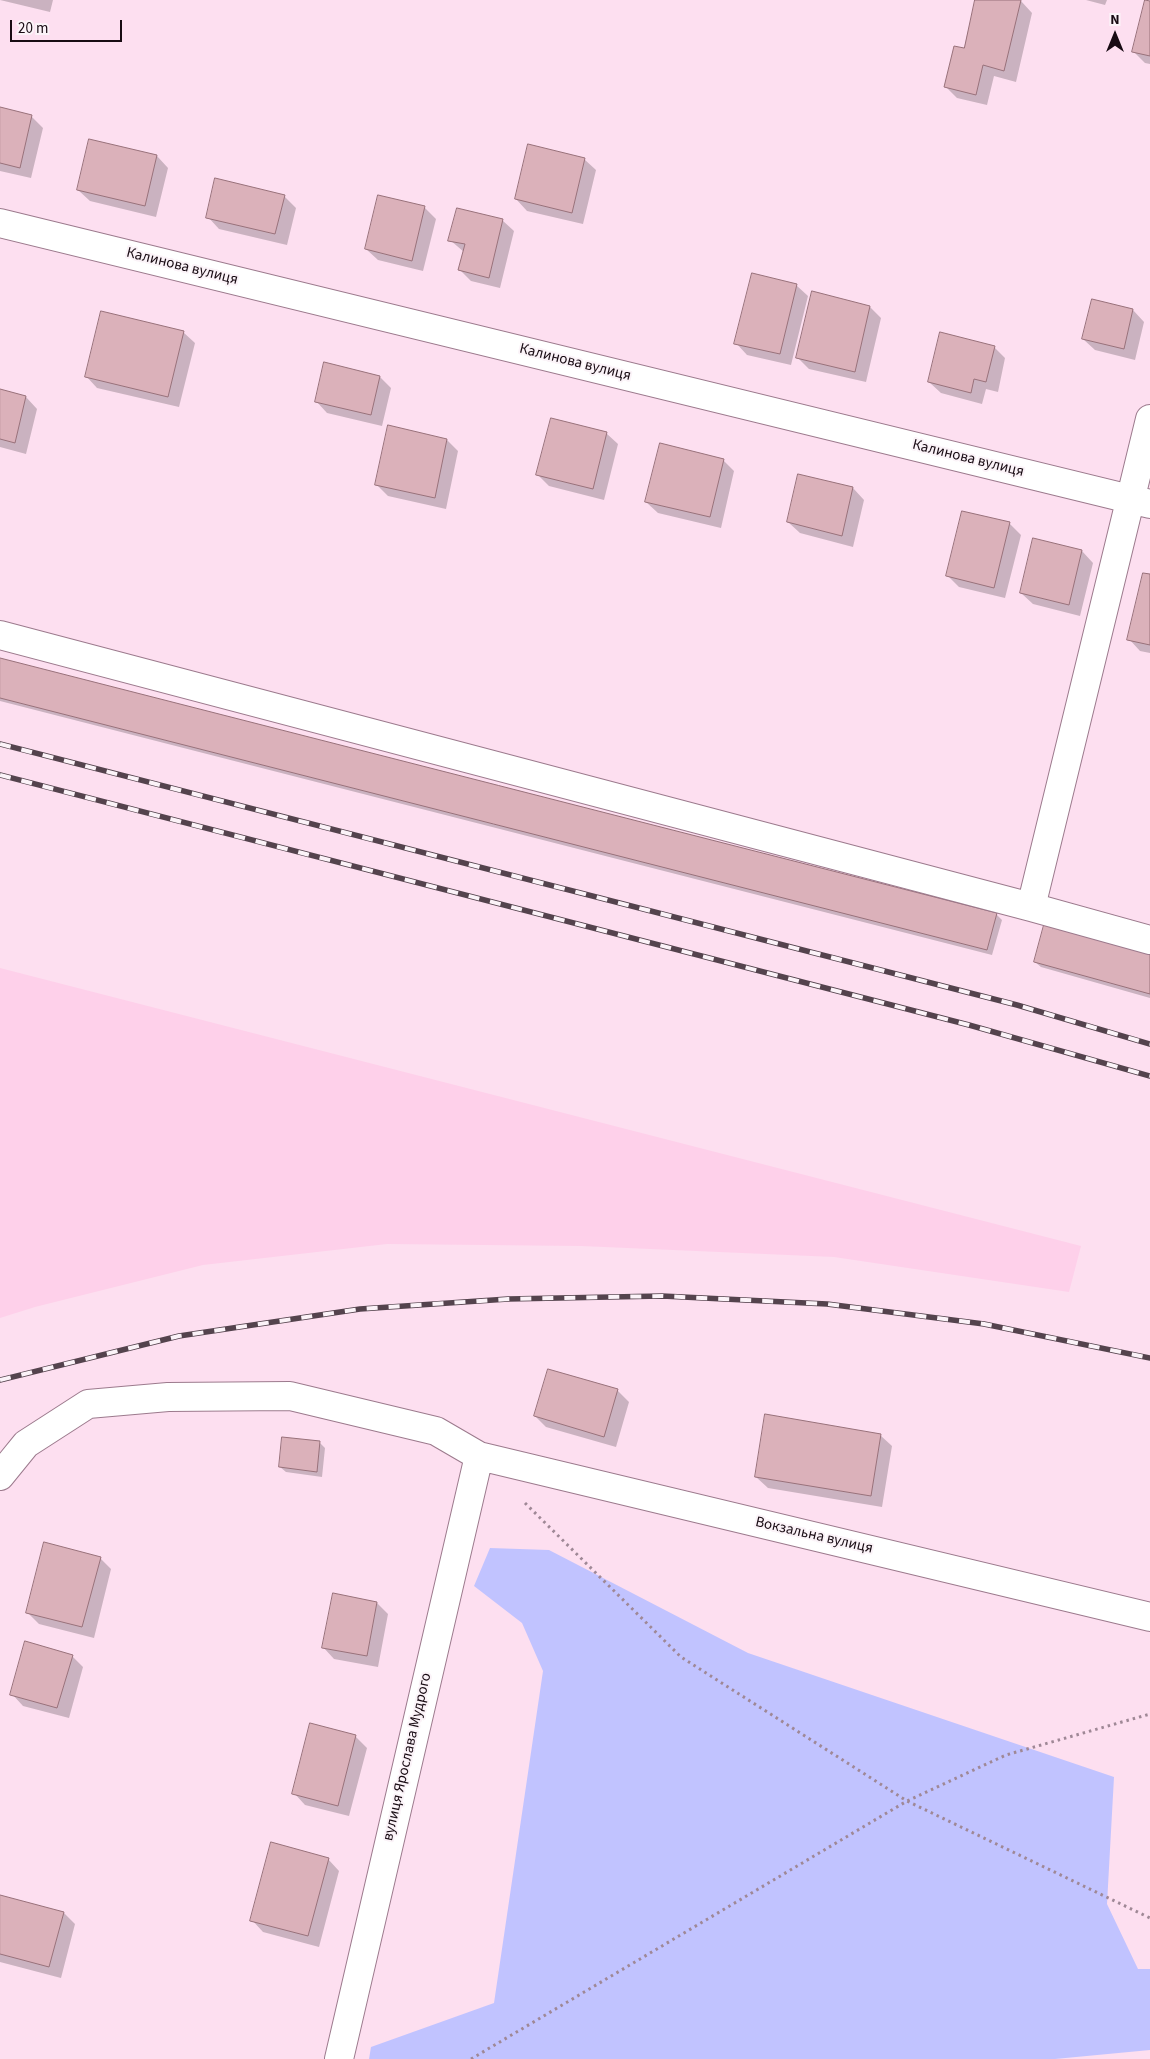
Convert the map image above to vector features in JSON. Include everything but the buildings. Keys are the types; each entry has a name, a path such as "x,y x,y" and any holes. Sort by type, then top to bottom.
{"street":[{"name":"Калинова вулиця","path":"0,222 1140,501"},
{"path":"1031,907 1140,501 1150,419"},
{"path":"0,635 1150,940"},
{"name":"Вокзальна вулиця","path":"0,1476 26,1444 88,1404 168,1397 290,1396 436,1431 479,1456 1150,1617"},
{"name":"вулиця Ярослава Мудрого","path":"339,2059 479,1456"}],"path":[{"path":"521,1498 682,1657 907,1801 1150,1918"},
{"path":"471,2059 907,1801 1006,1755 1150,1714"}],"shaded area":[{"path":"0,968 1081,1246 1069,1292 834,1257 581,1246 387,1244 203,1265 35,1307 0,1318"},
{"path":"490,1548 549,1550 748,1653 1114,1777 1107,1904 1138,1969 1150,1969 1150,2050 1055,2059 369,2059 371,2047 494,2003 543,1671 522,1623 474,1586"}],"railway":[{"path":"0,744 1017,1005 1150,1044"},
{"path":"0,775 969,1025 1150,1076"},
{"path":"0,1380 179,1336 360,1309 508,1299 662,1296 827,1304 984,1324 1150,1358"}]}
